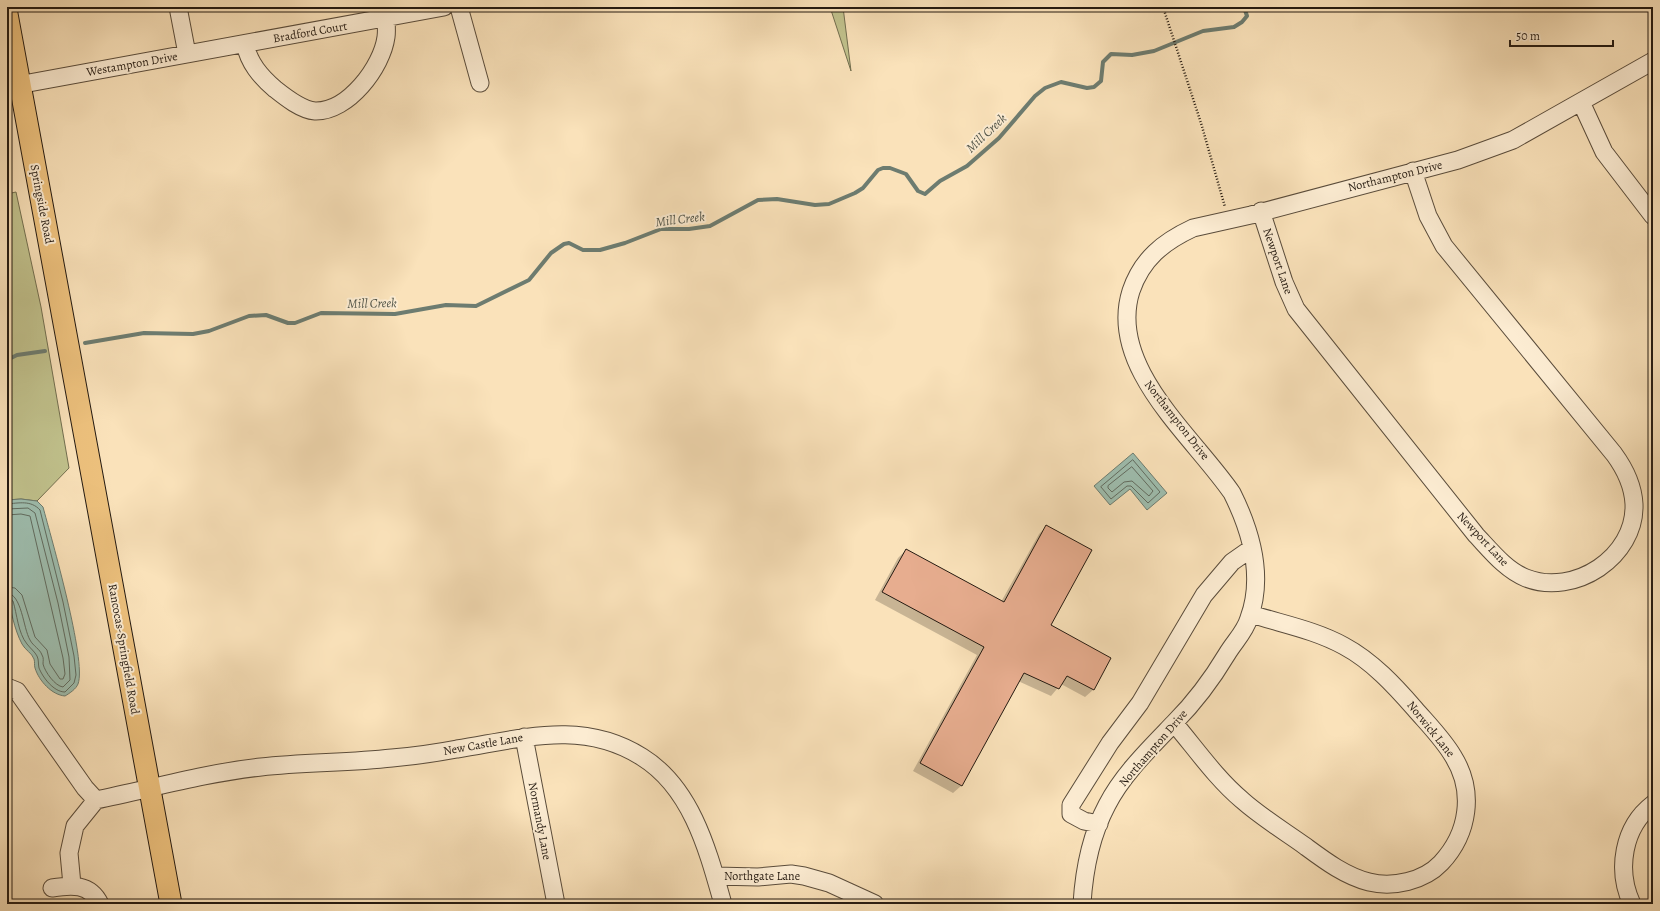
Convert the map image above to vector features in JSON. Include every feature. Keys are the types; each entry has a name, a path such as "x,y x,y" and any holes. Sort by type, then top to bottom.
{"main road":[{"name":"Springside Road","path":"7,14 14,86 78,394"},
{"name":"Rancocas-Springfield Road","path":"78,394 171,904"}],"street":[{"path":"178,7 187,54"},
{"name":"Bradford Court","path":"245,44 444,7"},
{"path":"459,7 480,83"},
{"path":"245,44 248,59 282,94 303,108 313,111 328,109 353,95 374,68 384,44 386,18"},
{"name":"Westampton Drive","path":"14,86 245,44"},
{"name":"Northampton Drive","path":"1082,904 1088,862 1099,824 1107,805 1148,749 1198,696 1241,634 1251,614 1256,585 1252,548 1241,510 1232,493 1143,377 1134,358 1128,339 1128,299 1135,280 1144,263 1158,248 1174,237 1193,228 1458,160 1494,148 1513,140 1653,61"},
{"path":"1581,102 1604,152 1653,216"},
{"name":"Newport Lane","path":"1261,211 1284,282 1296,309 1476,535 1499,560 1526,578 1556,584 1586,577 1610,559 1628,533 1634,505 1628,477 1610,449 1444,246 1428,216 1414,171"},
{"path":"1099,824 1084,821 1071,814 1071,805 1110,743 1140,703 1204,595 1232,562 1252,548"},
{"name":"Norwick Lane","path":"1174,723 1221,779 1242,800 1321,858 1344,872 1370,882 1398,884 1424,875 1436,868 1454,847 1465,821 1466,794 1464,780 1453,756 1428,724 1380,672 1345,647 1308,631 1251,614"},
{"path":"7,675 12,689 85,788 96,800 75,826 70,853 72,884"},
{"name":"New Castle Lane","path":"96,800 209,775 260,767 391,758 457,749 524,737 554,734 589,736 608,741 642,757 657,769 682,798 700,831 723,904"},
{"name":"Normandy Lane","path":"524,737 556,904"},
{"path":"1632,904 1625,876 1625,850 1635,823 1643,811 1653,804"},
{"name":"Northgate Lane","path":"715,876 758,877 779,874 804,876 829,883 875,904"},
{"path":"52,888 72,884 86,889 100,904"}],"path":[{"path":"1163,7 1201,123 1229,220"}],"green space":[{"path":"830,7 843,7 851,71"},
{"path":"16,192 41,307 69,468 37,501 21,499 7,500 7,194"}],"water":[{"path":"1133,453 1167,493 1147,510 1130,489 1110,505 1094,486"},
{"path":"21,499 37,501 43,507 67,598 73,626 79,671 77,686 73,691 65,696 51,690 37,673 33,657 23,646 19,638 7,593 7,500"}],"building":[{"path":"1046,525 1092,550 1051,625 1111,658 1094,690 1067,676 1059,689 1024,673 962,786 920,763 984,647 882,592 906,549 1004,602"}],"waterway":[{"name":"Mill Creek","path":"85,343 144,333 193,334 209,331 249,316 266,315 288,323 295,323 321,313 395,314 446,305 476,306 529,280 551,253 564,244 569,243 583,250 600,250 625,243 661,229 689,229 710,226 758,200 777,199 815,205 829,204 863,188 878,170 883,168 890,168 906,174 918,191 925,194 940,181 967,166 999,138 1035,96 1045,88 1061,82 1087,88 1094,87 1101,81 1103,62 1111,54 1132,55 1154,51 1203,31 1234,27 1242,22 1247,16 1244,7"},
{"name":"Mill Creek","path":"7,360 17,355 45,351"}]}
